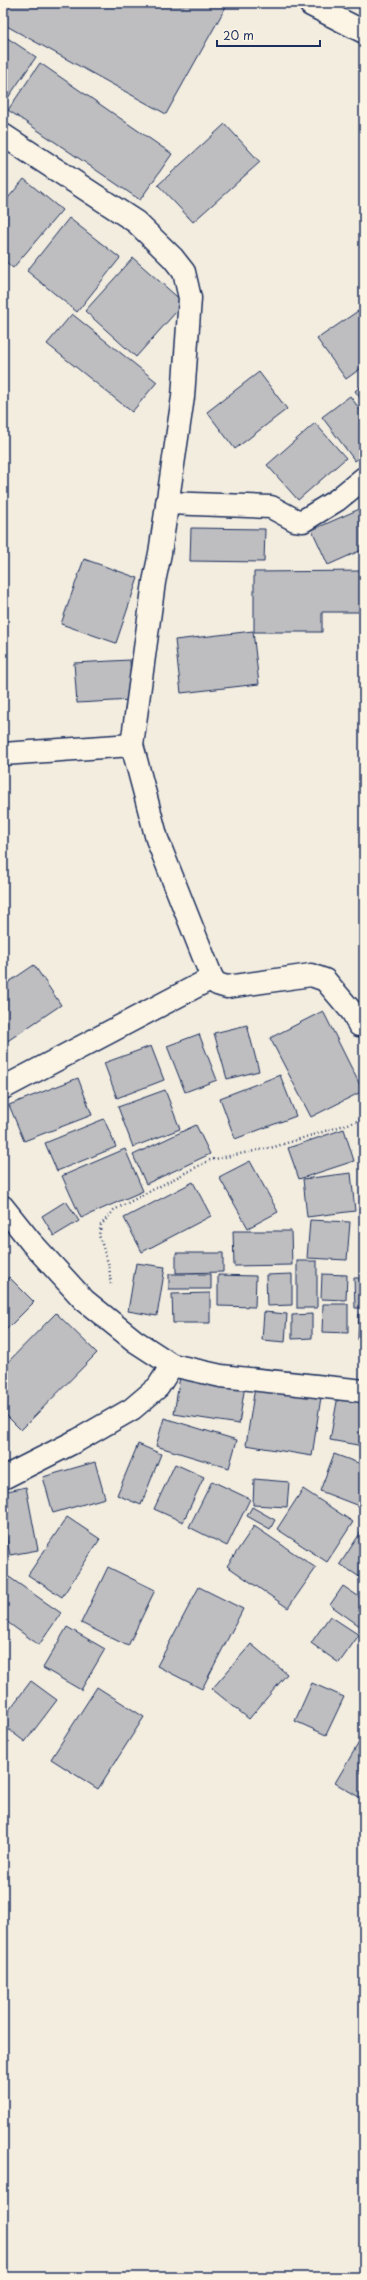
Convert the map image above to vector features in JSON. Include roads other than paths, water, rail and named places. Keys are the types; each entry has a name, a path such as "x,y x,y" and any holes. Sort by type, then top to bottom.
{"street":[{"path":"310,4 364,32"},
{"path":"3,135 136,222 173,258 184,272 190,298 190,328 183,397 168,503 154,582 132,745 157,839 212,978 216,984 227,987 311,975 325,980 353,1013 359,1025 364,1024"},
{"path":"168,503 271,507 295,520 303,521 337,500 364,478"},
{"path":"3,754 132,745"},
{"path":"3,1088 212,978"},
{"path":"3,1207 31,1242 84,1300 135,1341 172,1366 220,1376 364,1391"},
{"path":"3,1478 78,1440 132,1409 158,1387 172,1366"}]}
